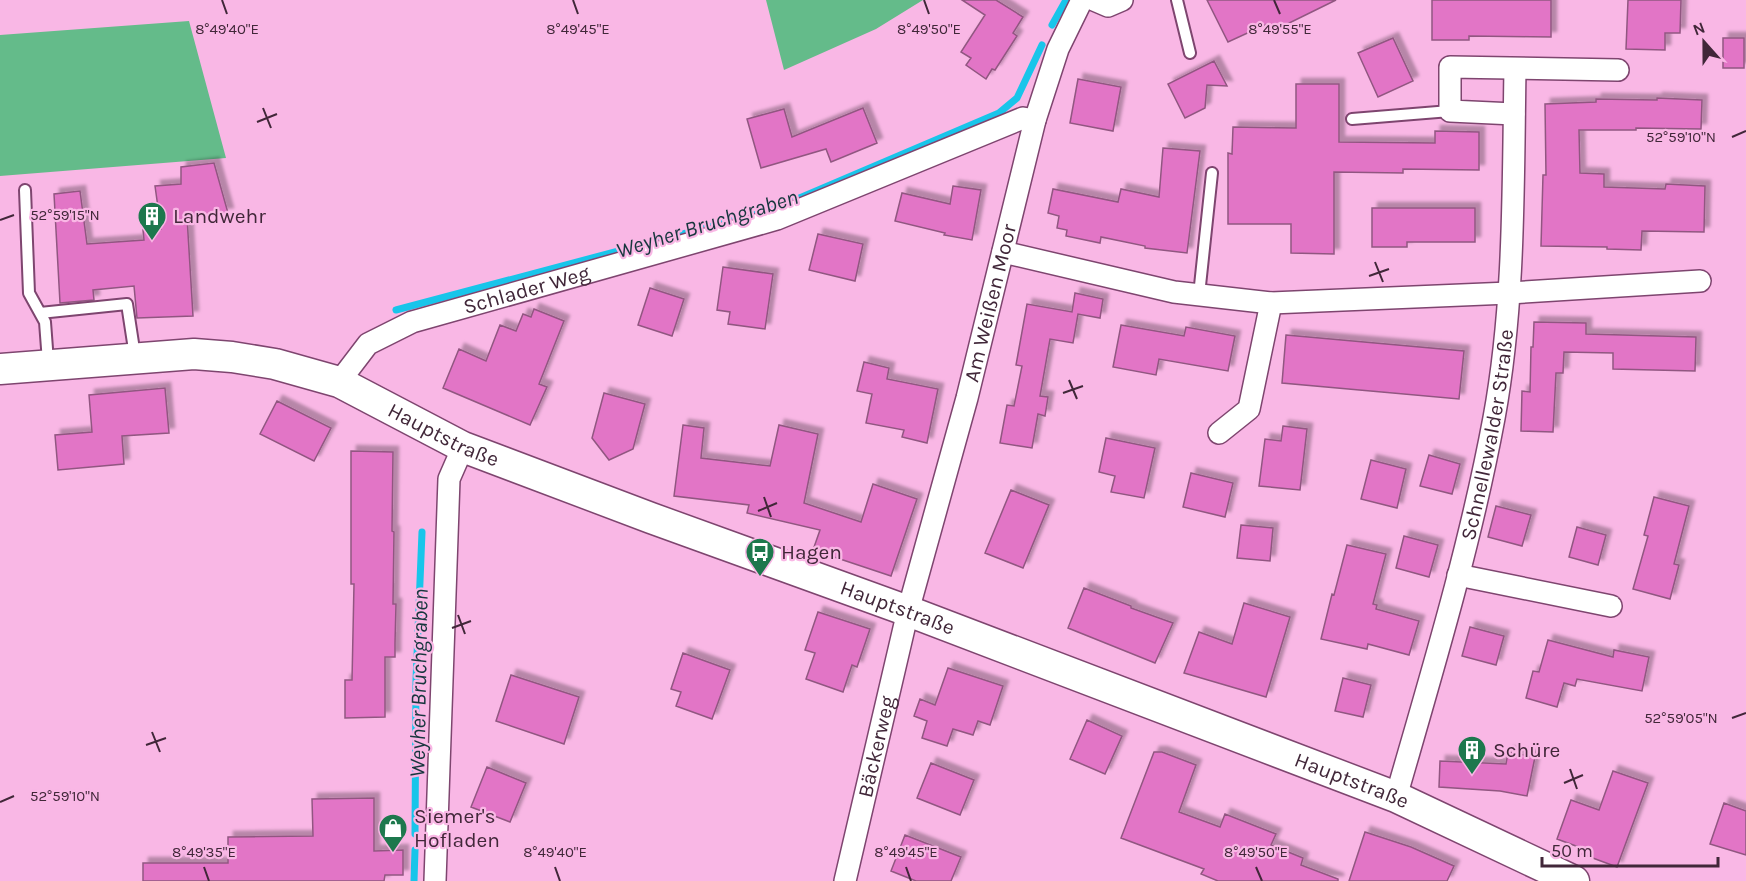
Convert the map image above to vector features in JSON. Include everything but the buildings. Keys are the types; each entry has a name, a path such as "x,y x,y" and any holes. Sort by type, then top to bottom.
{"main road":[{"name":"Hauptstraße","path":"0,369 194,354 275,364 339,382 463,447 908,611 1396,798 1574,881"}],"street":[{"name":"Am Weißen Moor","path":"908,611 968,398 1035,120 1058,49 1082,0"},
{"path":"1094,0 1108,6 1122,0"},
{"path":"1514,114 1449,111 1450,67 1618,70"},
{"name":"Schnellewalder Straße","path":"1396,798 1458,575 1494,417 1509,293 1515,69"},
{"name":"Schlader Weg","path":"339,382 368,344 412,322 777,219 1023,118 1035,120"},
{"path":"1003,252 1174,292 1271,303 1509,293 1700,281"},
{"path":"1219,433 1249,409 1271,303"},
{"path":"435,881 449,479 463,447"},
{"path":"1458,575 1611,606"},
{"name":"Bäckerweg","path":"845,881 908,611"}],"lane":[{"path":"1177,0 1190,53"},
{"path":"1352,119 1449,111"},
{"path":"1199,295 1212,173"},
{"path":"25,190 29,293 45,322 48,365"},
{"path":"40,313 127,303 135,359"}],"green space":[{"path":"766,0 923,0 876,29 784,70"},
{"path":"189,21 226,158 0,176 0,35"}],"waterway":[{"name":"Weyher Bruchgraben","path":"1052,25 1066,0"},
{"name":"Weyher Bruchgraben","path":"396,310 769,211 999,113 1017,98 1042,45"},
{"name":"Weyher Bruchgraben","path":"415,834 416,680 422,532"},
{"name":"Weyher Bruchgraben","path":"414,881 415,850"}],"place":[{"name":"Landwehr","path":"152,242"},
{"name":"Hagen","path":"760,578"},
{"name":"Schüre","path":"1472,776"},
{"name":"Siemer's Hofladen","path":"393,854"}]}
